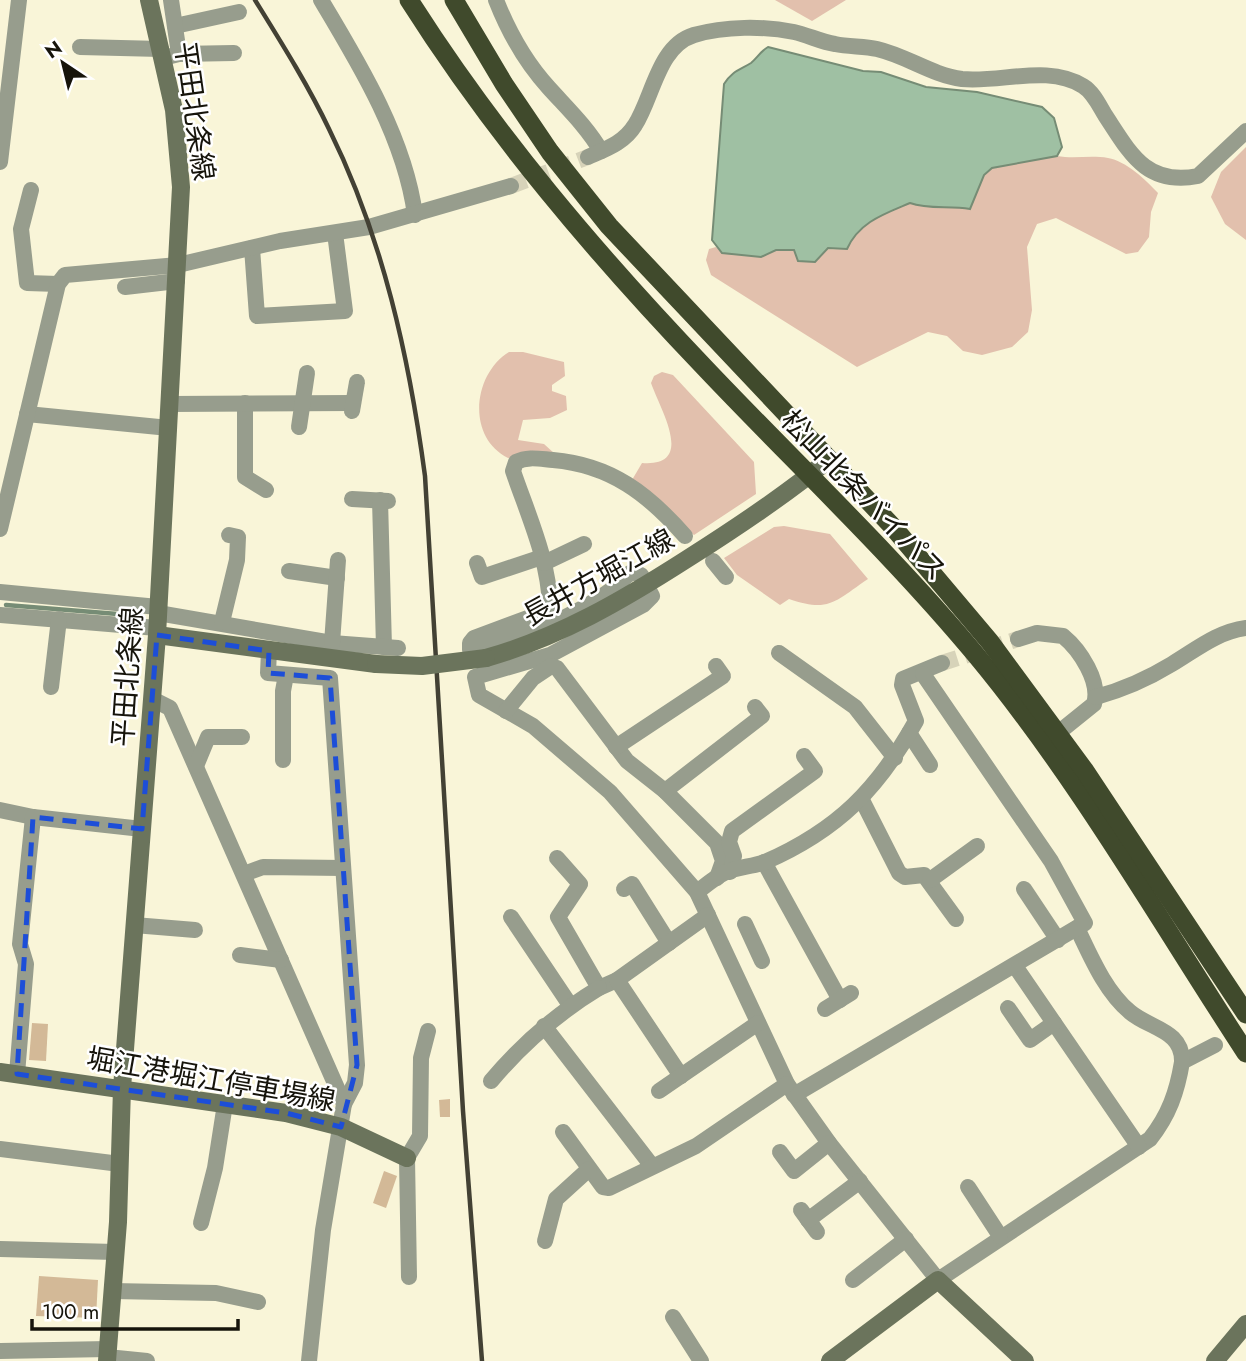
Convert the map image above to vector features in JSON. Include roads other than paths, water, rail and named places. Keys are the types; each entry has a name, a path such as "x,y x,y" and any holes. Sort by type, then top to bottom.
{"highway":[{"name":"松山北条バイパス","path":"409,0 528,167 590,244 809,476 878,545 977,657 1071,783 1246,1053"},
{"name":"松山北条バイパス","path":"454,0 542,140 609,226 893,527 990,642 1058,733 1246,1014"}],"main road":[{"name":"平田北条線","path":"107,1356 120,1164 122,1088 158,621 181,187 168,53 149,0"},
{"name":"長井方堀江線","path":"158,621 268,651 376,664 422,666 478,654 558,634 648,584 770,506 828,460"},
{"name":"堀江港堀江停車場線","path":"8,1073 286,1113 341,1127 407,1158"},
{"path":"830,1361 938,1280 1025,1361"},
{"path":"1214,1361 1246,1324"}],"street":[{"path":"0,162 19,0"},
{"path":"168,53 175,26 171,0"},
{"path":"321,0 376,96 412,195 415,215"},
{"path":"496,0 515,43 548,87 589,130 594,154 619,143 635,127 674,47 695,35 744,28 794,32 833,44 877,49 923,68 961,79 1041,76 1067,79 1084,87 1094,97 1136,159 1164,178 1198,176 1246,131"},
{"path":"175,26 239,12"},
{"path":"80,47 168,53 234,53"},
{"path":"125,288 252,248 415,215 511,187"},
{"path":"31,190 21,229 27,283 58,284"},
{"path":"252,248 257,316 345,311 335,233"},
{"path":"0,529 58,284 65,275 177,273"},
{"path":"299,427 307,373"},
{"path":"170,404 303,402 353,407 357,382"},
{"path":"245,403 245,477 266,490"},
{"path":"27,414 169,428"},
{"path":"685,536 661,510 628,482 605,471 579,464 528,457 516,462 513,471 543,560 549,585 550,607 544,612 474,638 470,643 478,654 475,677 479,695 533,726 610,792 697,892 790,1090 938,1280 1000,1236 1150,1139 1170,1109 1182,1062 1182,1051 1168,1032 1130,1012 1115,996 1077,928"},
{"path":"0,615 59,619 222,622 332,643 391,648 385,500 352,499"},
{"path":"222,622 237,560 238,537 229,535"},
{"path":"477,563 482,577 543,560 584,544"},
{"path":"332,643 338,560"},
{"path":"713,561 726,576"},
{"path":"289,572 337,578"},
{"path":"475,677 550,655 596,631 649,601 652,596 648,584"},
{"path":"0,593 158,621"},
{"path":"51,687 59,619"},
{"path":"1058,733 1088,710 1096,697 1169,666 1227,631 1246,628"},
{"path":"1018,639 1037,633 1063,636 1085,664 1096,697"},
{"path":"268,651 268,673 330,678 357,1065 355,1083 344,1104 323,1230 309,1361"},
{"path":"779,653 855,707 895,758"},
{"path":"697,892 723,875 764,862 822,831 862,800 895,758 916,721 902,685 903,679 906,675 923,674 942,663"},
{"path":"506,711 533,678 551,666 557,668 627,761 665,791 717,843 723,861 723,875"},
{"path":"617,747 723,676 716,666"},
{"path":"284,760 282,691 286,674"},
{"path":"562,1132 603,1187 608,1188 696,1146 790,1090 1015,966 1085,923 1051,861 923,674"},
{"path":"152,699 170,708 344,1104"},
{"path":"665,791 762,716 755,707"},
{"path":"909,733 930,765"},
{"path":"195,766 208,737 242,737"},
{"path":"723,875 734,856 729,842 732,831 815,771 804,756"},
{"path":"862,800 900,873 905,877 924,875 956,919"},
{"path":"0,810 33,817 142,829"},
{"path":"8,1073 25,977 20,944 33,817"},
{"path":"930,880 977,846"},
{"path":"557,858 580,884 558,917 599,988"},
{"path":"764,862 846,996 825,1009"},
{"path":"244,874 263,867 343,869"},
{"path":"624,890 632,884 669,943"},
{"path":"1024,889 1058,940"},
{"path":"491,1081 515,1052 570,1005 617,980 708,915"},
{"path":"511,917 570,1005"},
{"path":"728,960 759,954 745,924"},
{"path":"134,925 195,930"},
{"path":"240,956 281,960"},
{"path":"1015,966 1139,1147"},
{"path":"617,980 681,1076"},
{"path":"1008,1008 1030,1040 1054,1023"},
{"path":"659,1091 758,1023"},
{"path":"544,1026 652,1166"},
{"path":"409,1277 407,1158 420,1136 421,1058 428,1031"},
{"path":"1182,1062 1215,1045"},
{"path":"201,1223 215,1168 225,1104"},
{"path":"780,1153 794,1171 829,1143"},
{"path":"0,1149 120,1164"},
{"path":"545,1241 556,1199 589,1169"},
{"path":"809,1221 860,1181"},
{"path":"968,1187 1000,1236"},
{"path":"853,1280 906,1239"},
{"path":"0,1249 115,1252"},
{"path":"112,1291 216,1293 258,1302"},
{"path":"674,1316 701,1361"},
{"path":"0,1351 107,1356 148,1361"}],"waterway":[{"path":"6,605 130,615"}],"tunnel":[{"path":"511,186 588,157"},
{"path":"942,663 1018,639"}],"railway":[{"path":"255,0 321,113 365,212 391,299 411,387 425,476 463,1111 482,1361"}]}
